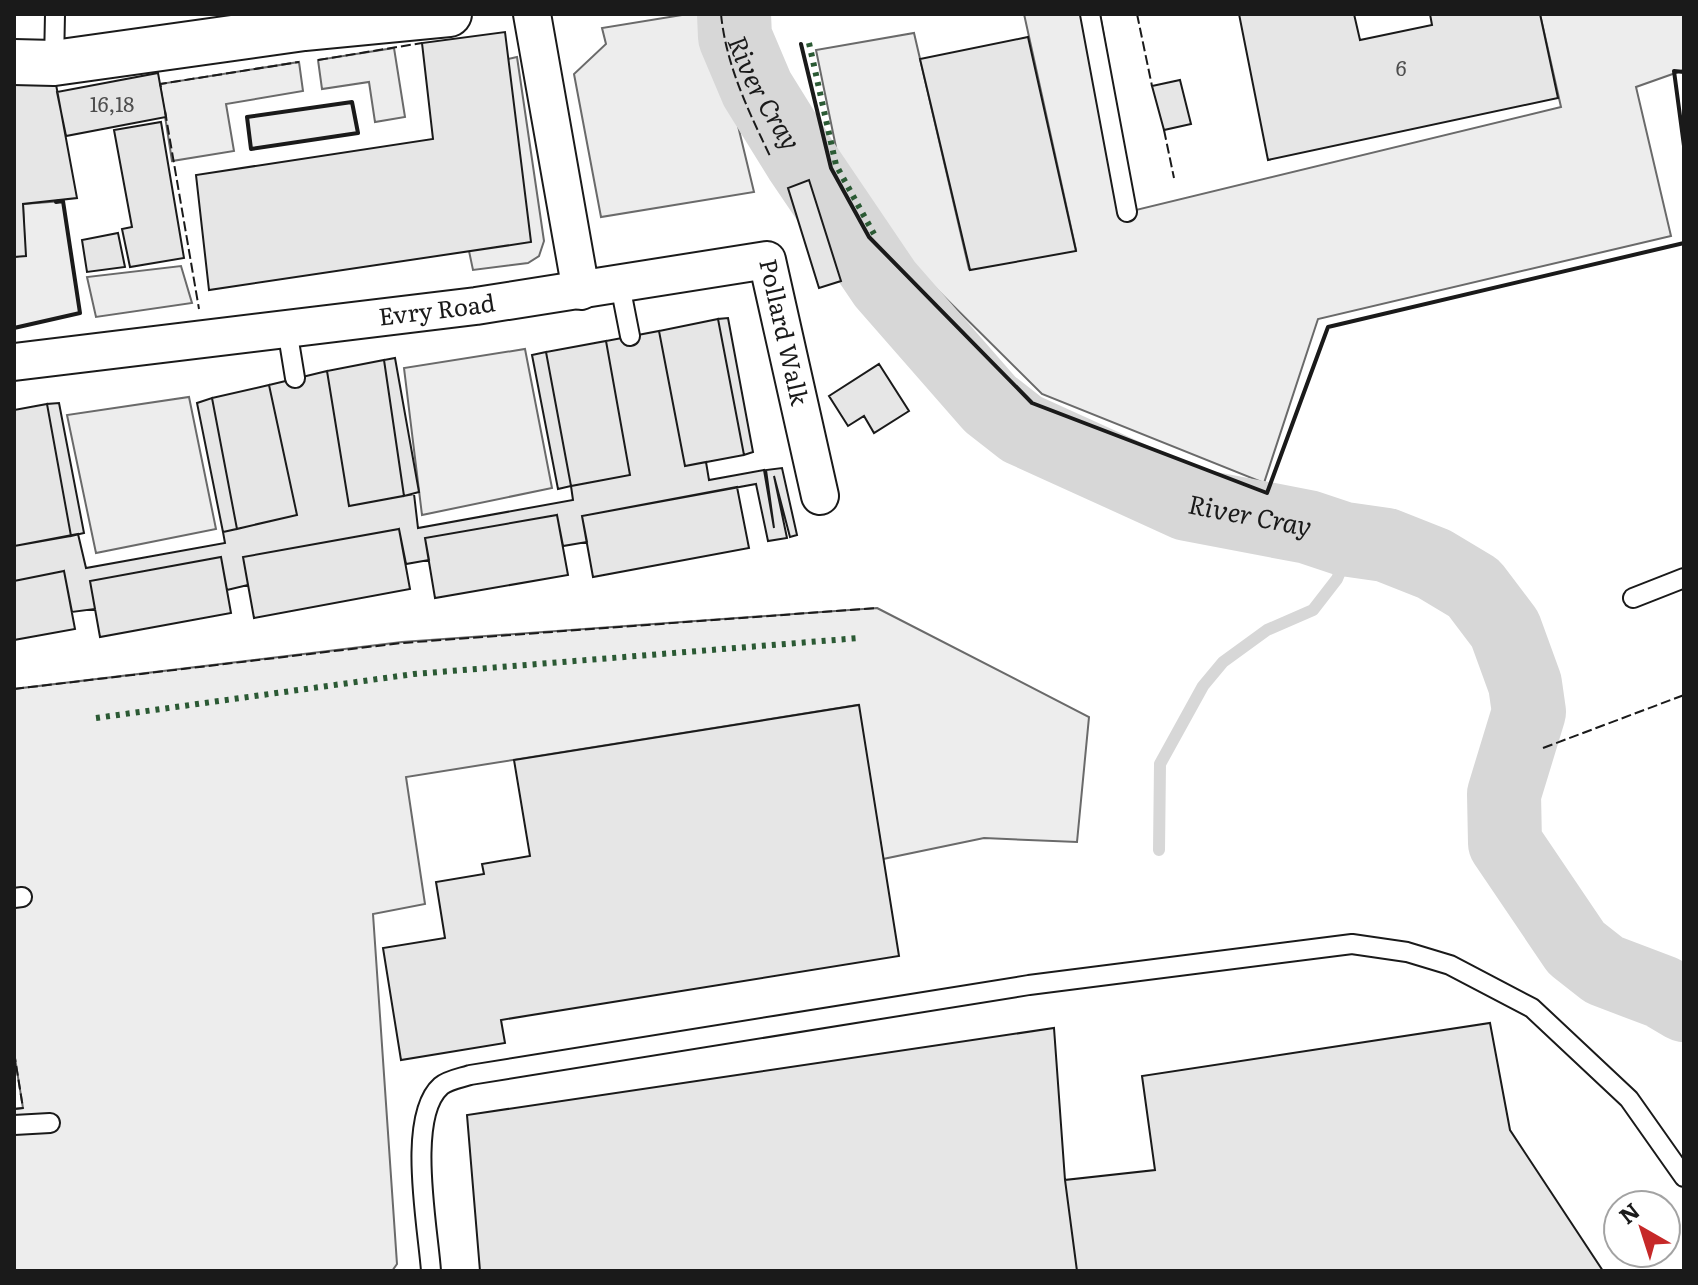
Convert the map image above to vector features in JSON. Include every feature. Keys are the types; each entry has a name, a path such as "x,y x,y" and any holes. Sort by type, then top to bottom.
{"main road":[{"path":"34,62 304,28 449,14"}],"street":[{"path":"532,14 581,291"},
{"name":"Pollard Walk","path":"581,291 767,260 820,496"},
{"name":"Evry Road","path":"14,362 581,291"}],"lane":[{"path":"34,62 55,14"},
{"path":"1090,14 1127,212"},
{"path":"620,285 630,336"},
{"path":"287,329 295,378"},
{"path":"1633,598 1684,578"},
{"path":"431,1271 421,1136 427,1105 442,1085 470,1075 1029,985 1352,944 1407,952 1450,965 1532,1008 1629,1099 1684,1177"},
{"path":"14,1125 50,1123"}],"shaded area":[{"path":"688,14 711,14 754,192 601,217 574,74 606,44 602,28"},
{"path":"1024,14 1100,14 1132,196 1128,212 1561,107 1540,14 1684,14 1684,70 1636,87 1671,236 1318,319 1264,483 1042,394 876,229 839,162 816,50 914,33 969,269 1076,250"},
{"path":"394,48 405,117 375,122 369,82 322,89 318,60"},
{"path":"517,57 544,241 539,256 528,263 473,270 469,251 508,59"},
{"path":"299,62 303,91 226,104 234,151 172,161 160,84"},
{"path":"352,102 358,133 251,149 247,117"},
{"path":"63,201 80,313 14,328 14,257 25,255 23,204"},
{"path":"181,266 192,303 96,317 87,277"},
{"path":"525,349 552,488 422,515 404,368"},
{"path":"189,397 216,529 96,553 67,415"},
{"path":"877,608 1089,717 1077,842 984,838 883,859 858,705 406,777 425,904 373,914 397,1264 392,1271 14,1271 14,1109 23,1108 14,1052 14,689 402,642"}],"building":[{"path":"1239,14 1354,14 1360,40 1432,25 1430,14 1540,14 1558,98 1268,160"},
{"path":"505,32 531,242 209,290 196,175 433,139 422,43"},
{"path":"1028,37 1076,251 970,270 920,59"},
{"path":"158,73 166,117 66,136 57,92"},
{"path":"55,79 77,198 23,204 26,256 14,257 14,84"},
{"path":"1180,80 1191,124 1164,130 1152,86"},
{"path":"161,122 184,258 130,267 122,229 132,227 114,130"},
{"path":"809,180 841,281 819,288 788,188"},
{"path":"118,233 125,267 87,272 82,240"},
{"path":"728,318 753,452 744,455 718,319"},
{"path":"718,319 744,455 685,466 659,331"},
{"path":"659,331 685,466 706,462 709,480 764,470 774,528 766,470 782,468 797,535 790,537 774,476 787,538 768,541 756,484 582,516 587,542 563,546 557,515 425,538 429,560 406,564 399,529 243,557 248,585 227,590 221,557 90,581 95,609 72,612 64,571 14,581 14,546 78,534 86,568 225,543 223,532 297,515 269,385 327,371 349,506 414,494 418,528 573,500 571,486 630,475 606,341"},
{"path":"606,341 630,475 571,486 546,352"},
{"path":"546,352 571,486 558,489 532,355"},
{"path":"395,358 419,492 404,496 384,360"},
{"path":"384,360 404,496 349,506 327,371"},
{"path":"879,364 909,411 874,433 864,416 848,426 829,396"},
{"path":"269,385 297,515 237,529 212,398"},
{"path":"212,398 237,529 223,532 197,403"},
{"path":"59,403 84,533 71,536 47,404"},
{"path":"47,404 71,536 14,546 14,410"},
{"path":"737,487 749,548 593,577 582,516"},
{"path":"557,515 568,575 435,598 425,538"},
{"path":"399,529 410,589 254,618 243,557"},
{"path":"221,557 231,613 100,637 90,581"},
{"path":"64,571 75,629 14,640 14,581"},
{"path":"859,705 899,956 501,1020 505,1043 401,1060 383,948 445,938 436,882 484,874 482,864 530,856 514,760"},
{"path":"1490,1023 1510,1130 1603,1271 1077,1271 1065,1180 1155,1170 1142,1076"},
{"path":"1054,1028 1065,1180 1077,1271 480,1271 467,1115"}],"waterway":[{"name":"River Cray","path":"734,14 735,37 757,89 885,284 990,404 1022,429 1187,504 1308,527 1344,539 1386,545 1434,564 1474,588 1505,629 1525,684 1529,712 1504,794 1505,843 1576,948 1604,970 1662,992 1684,1005"},
{"path":"1159,850 1160,764 1203,686 1223,662 1267,630 1313,610 1337,579 1345,560 1344,539"}],"hedge":[{"path":"809,43 836,165 874,234"},
{"path":"96,718 414,674 859,638"}],"fence":[{"path":"721,14 733,69 770,156"},
{"path":"1137,14 1152,86"},
{"path":"318,60 422,43"},
{"path":"161,87 160,84 299,62"},
{"path":"165,111 199,309"},
{"path":"1164,130 1174,178"},
{"path":"14,689 402,643 877,608"},
{"path":"1543,748 1684,695"},
{"path":"14,1052 23,1108 14,1109"}],"wall":[{"path":"801,44 831,168 869,237 1032,403 1267,493 1328,327 1684,243"},
{"path":"1684,72 1674,71 1684,146"},
{"path":"352,102 358,133 251,149 247,117 352,102"},
{"path":"14,328 80,313 63,201 56,202"}]}
